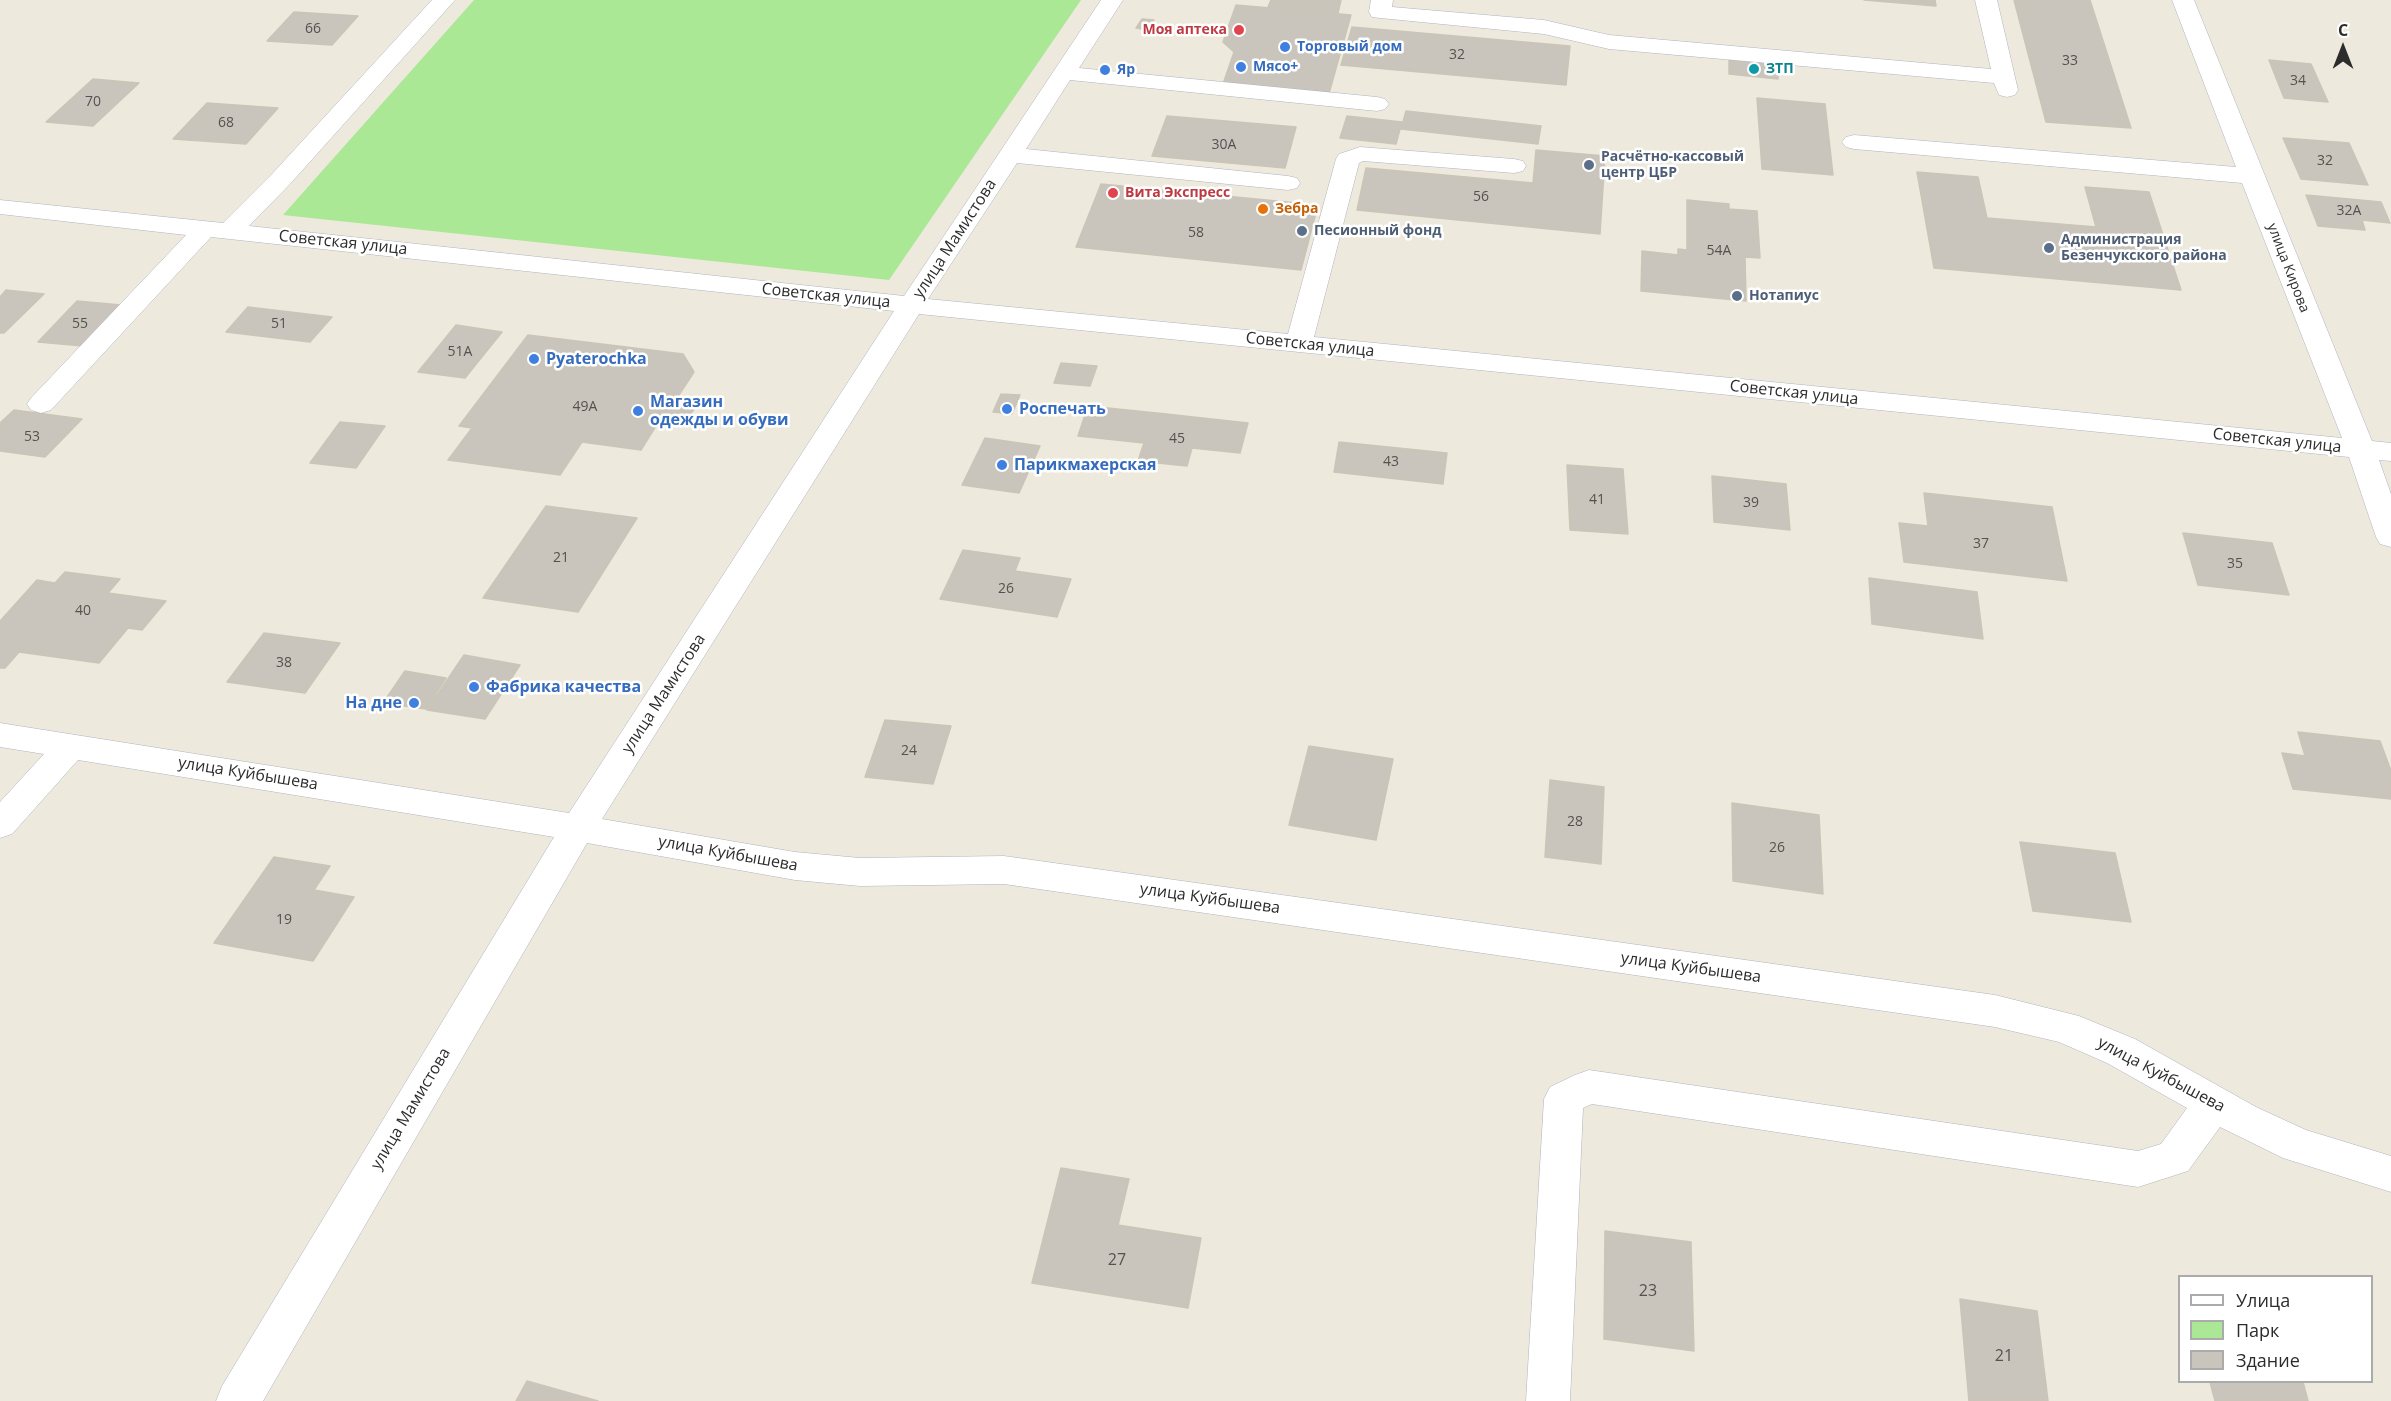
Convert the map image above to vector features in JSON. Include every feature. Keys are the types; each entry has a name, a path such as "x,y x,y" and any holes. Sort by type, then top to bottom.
{"street":[{"path":"40,404 218,229 281,178 444,0"},
{"name":"улица Мамистова","path":"237,1401 578,828 911,305 1112,0"},
{"path":"1382,0 1380,12 1544,27 1609,42 2005,84 1986,0"},
{"name":"улица Кирова","path":"2182,0 2361,449 2391,537"},
{"path":"1064,73 1377,104"},
{"path":"1854,142 2251,176"},
{"path":"1011,154 1288,183"},
{"path":"1299,344 1348,159 1360,154 1514,166"},
{"name":"Советская улица","path":"0,207 911,305 2391,452"},
{"name":"улица Куйбышева","path":"0,735 578,828 795,866 860,872 1004,870 1995,1011 2065,1027 2121,1051 2214,1103 2298,1145 2391,1174"},
{"path":"0,825 71,747"},
{"path":"1548,1401 1564,1100 1589,1087 2138,1169 2174,1158 2214,1103"}],"green space":[{"path":"474,0 1081,0 889,280 283,215"}],"building":[{"path":"1271,0 1341,0 1338,13 1268,7"},
{"path":"1864,0 1935,0 1936,6"},
{"path":"2014,0 2090,0 2131,128 2046,122"},
{"name":"Торговый дом","path":"1236,5 1351,15 1328,97 1222,87 1234,52 1223,42"},
{"path":"294,12 358,16 332,45 267,41"},
{"path":"1142,19 1154,20 1148,30 1136,28"},
{"path":"1352,27 1570,46 1566,85 1341,65"},
{"name":"ЗТП","path":"1729,59 1778,63 1778,79 1729,74"},
{"path":"2269,60 2311,64 2328,102 2284,98"},
{"path":"93,79 139,83 93,126 46,122"},
{"path":"1757,98 1825,104 1833,175 1762,169"},
{"path":"207,103 278,108 246,144 173,139"},
{"path":"1406,111 1541,126 1538,144 1401,129"},
{"path":"1167,116 1296,127 1285,168 1152,156"},
{"path":"1347,116 1402,122 1396,144 1340,138"},
{"path":"2283,138 2349,143 2368,185 2301,179"},
{"path":"1536,150 1605,156 1600,234 1357,210 1366,168 1533,183"},
{"name":"Администрация Безенчукского района","path":"1917,172 1978,177 1987,218 2096,227 2085,187 2149,192 2181,290 1934,268"},
{"path":"1101,184 1318,205 1301,270 1076,247"},
{"path":"2306,195 2381,202 2390,223 2362,220 2365,230 2318,226"},
{"path":"1687,200 1729,204 1729,209 1757,211 1760,258 1745,257 1746,301 1641,291 1642,251 1678,255 1678,249 1687,250"},
{"path":"6,290 44,294 4,333 0,333 0,297"},
{"path":"77,301 121,305 83,346 38,342"},
{"path":"248,307 332,317 310,342 226,332"},
{"path":"456,325 502,332 465,378 418,372"},
{"path":"528,335 683,354 694,372 677,398 699,401 689,417 664,413 641,450 582,442 560,475 448,460 472,428 459,426"},
{"path":"1061,363 1097,366 1090,386 1054,383"},
{"path":"1001,394 1020,395 1012,414 993,412"},
{"path":"1088,406 1248,423 1240,453 1192,448 1187,466 1138,461 1144,443 1078,436"},
{"path":"14,410 82,419 45,457 0,451 0,423"},
{"path":"340,422 385,426 356,468 310,463"},
{"name":"Парикмахерская","path":"985,438 1040,446 1019,493 962,485"},
{"path":"1339,442 1447,453 1443,484 1334,472"},
{"path":"1567,465 1623,469 1628,534 1570,530"},
{"path":"1712,476 1786,484 1790,530 1714,522"},
{"path":"1924,493 2052,507 2067,581 1904,562 1899,523 1928,526"},
{"path":"546,506 637,518 578,612 483,598"},
{"path":"2183,533 2272,543 2289,595 2198,585"},
{"path":"963,550 1020,558 1015,571 1071,579 1057,617 940,599"},
{"path":"65,572 120,579 108,593 166,601 142,630 128,628 99,663 19,652 5,668 0,668 0,621 37,580 55,583"},
{"path":"1869,578 1977,592 1983,639 1872,624"},
{"path":"264,633 340,643 305,693 227,682"},
{"name":"Фабрика качества","path":"464,655 520,665 485,719 427,710"},
{"path":"405,671 446,678 426,709 383,703"},
{"path":"885,720 951,726 933,784 865,777"},
{"path":"2298,732 2380,741 2391,771 2391,799 2293,789 2282,753 2305,756"},
{"path":"1309,746 1393,759 1376,840 1289,825"},
{"path":"1550,780 1604,787 1601,864 1545,857"},
{"path":"1732,803 1819,815 1823,894 1733,881"},
{"path":"2020,842 2115,853 2131,922 2033,911"},
{"path":"274,857 330,866 314,890 354,897 313,961 214,943"},
{"path":"1061,1168 1129,1179 1118,1225 1201,1238 1188,1308 1032,1283"},
{"path":"1605,1231 1691,1242 1694,1351 1604,1339"},
{"path":"1960,1299 2037,1311 2048,1401 1969,1401"},
{"path":"527,1381 598,1401 516,1401"},
{"path":"2210,1383 2303,1383 2308,1401 2215,1401"}],"place":[{"name":"Моя аптека","path":"1239,30"},
{"name":"Торговый дом","path":"1285,47"},
{"name":"Мясо+","path":"1241,67"},
{"name":"ЗТП","path":"1754,69"},
{"name":"Яр","path":"1105,70"},
{"name":"Расчётно-кассовый центр ЦБР","path":"1589,165"},
{"name":"Вита Экспресс","path":"1113,193"},
{"name":"Зебра","path":"1263,209"},
{"name":"Песионный фонд","path":"1302,231"},
{"name":"Администрация Безенчукского района","path":"2049,248"},
{"name":"Нотапиус","path":"1737,296"},
{"name":"Pyaterochka","path":"534,359"},
{"name":"Роспечать","path":"1007,409"},
{"name":"Магазин одежды и обуви","path":"638,411"},
{"name":"Парикмахерская","path":"1002,465"},
{"name":"Фабрика качества","path":"474,687"},
{"name":"На дне","path":"414,703"}]}
